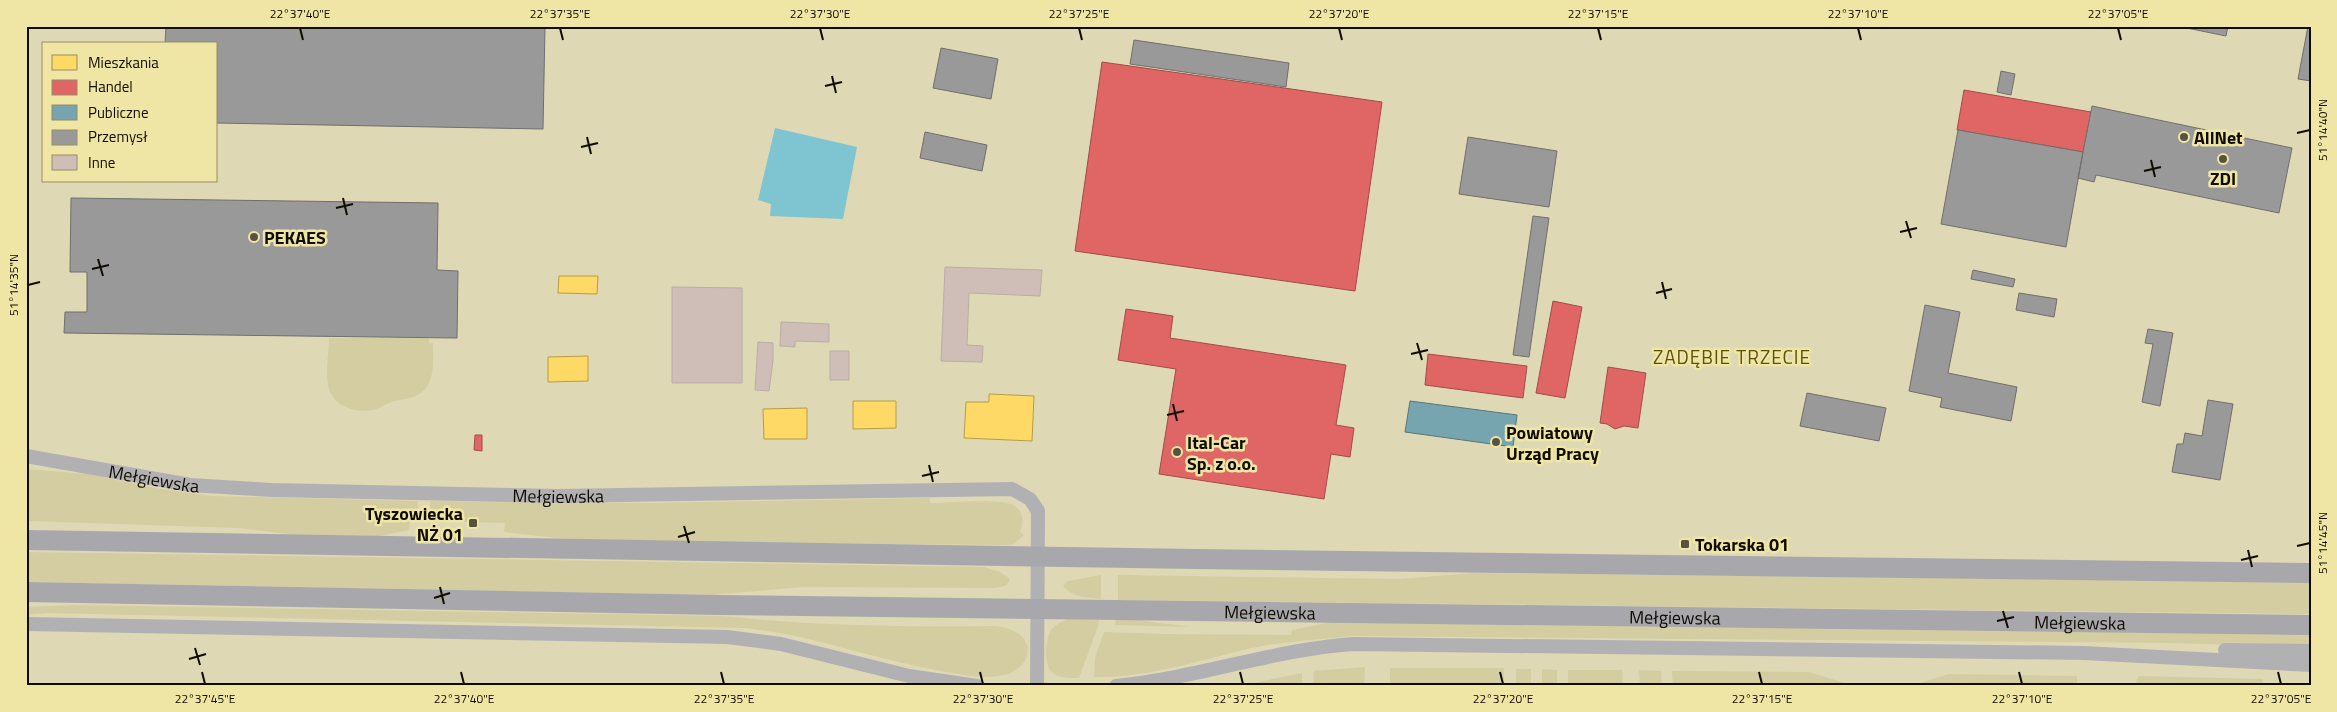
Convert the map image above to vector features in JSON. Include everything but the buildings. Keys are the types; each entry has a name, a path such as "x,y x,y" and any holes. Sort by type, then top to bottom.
{"main road":[{"path":"26,540 443,549 1038,556 1473,564 2311,573"},
{"name":"Mełgiewska","path":"26,592 708,605 2311,625"}],"street":[{"name":"Mełgiewska","path":"26,456 190,485 272,490 557,496 1012,489 1030,499 1038,511 1037,686"},
{"path":"26,624 726,637 781,644 909,676 977,686"},
{"name":"Mełgiewska","path":"1116,686 1180,677 1289,651 1353,644 2084,653 2311,665"},
{"name":"Mełgiewska","path":"2084,653 2158,649 2311,650"}],"shaded area":[{"path":"329,338 429,338 429,343 433,343 433,361 429,383 418,395 391,402 376,409 361,411 343,406 333,397 328,386"},
{"path":"26,469 88,474 155,488 211,496 418,501 418,520 410,520 409,530 374,537 304,536 238,528 26,521"},
{"path":"930,498 930,503 985,501 1013,505 1021,513 1022,525 1020,532 1024,535 1014,544 1008,545 583,541 504,532 505,523 430,521 430,501 645,503"},
{"path":"26,552 984,567 1000,572 1009,578 1010,581 1005,586 995,588 804,587 710,595 26,582"},
{"path":"1472,573 2311,582 2311,614 1118,600 1118,575 1401,579"},
{"path":"1101,575 1101,599 1075,595 1063,586 1068,581"},
{"path":"74,605 723,616 791,622 860,625 996,626 1014,631 1024,639 1028,649 1026,660 1015,671 996,676 979,677 882,658 791,635 745,628 46,613 26,615 26,607"},
{"path":"1068,619 1099,620 1079,678 1058,676 1049,668 1046,658 1046,646 1051,630"},
{"path":"1116,619 1139,620 1190,627 1115,625"},
{"path":"1337,621 2311,634 2311,647 2168,643 1351,636 1289,642 1252,648 1134,675 1094,677 1095,658 1104,632 1291,635 1292,630"},
{"path":"1365,667 1364,686 1313,686 1314,671"},
{"path":"1390,668 1504,668 1504,686 1390,686"},
{"path":"1516,669 1531,669 1531,686 1516,686"},
{"path":"1542,669 1557,670 1557,686 1542,686"},
{"path":"1568,670 1622,670 1623,686 1568,686"},
{"path":"1639,670 1661,671 1662,686 1640,686"},
{"path":"1672,671 1809,672 1848,684 1865,686 1673,686"},
{"path":"1302,673 1302,686 1239,686"},
{"path":"1949,674 2077,676 2077,686 1898,686 1913,685"},
{"path":"2139,676 2263,679 2262,686 2134,686"}],"water":[{"path":"775,128 857,147 843,219 770,216 771,204 758,200"}],"place":[{"name":"AllNet","path":"2184,137"},
{"name":"ZDI","path":"2223,159"},
{"name":"PEKAES","path":"254,237"},
{"name":"Powiatowy Urząd Pracy","path":"1496,442"},
{"name":"Ital-Car Sp. z o.o.","path":"1177,452"},
{"name":"Tyszowiecka NŻ 01","path":"473,523"},
{"name":"Tokarska 01","path":"1685,544"}],"district":[{"name":"ZADĘBIE TRZECIE","path":"1732,356"}]}
